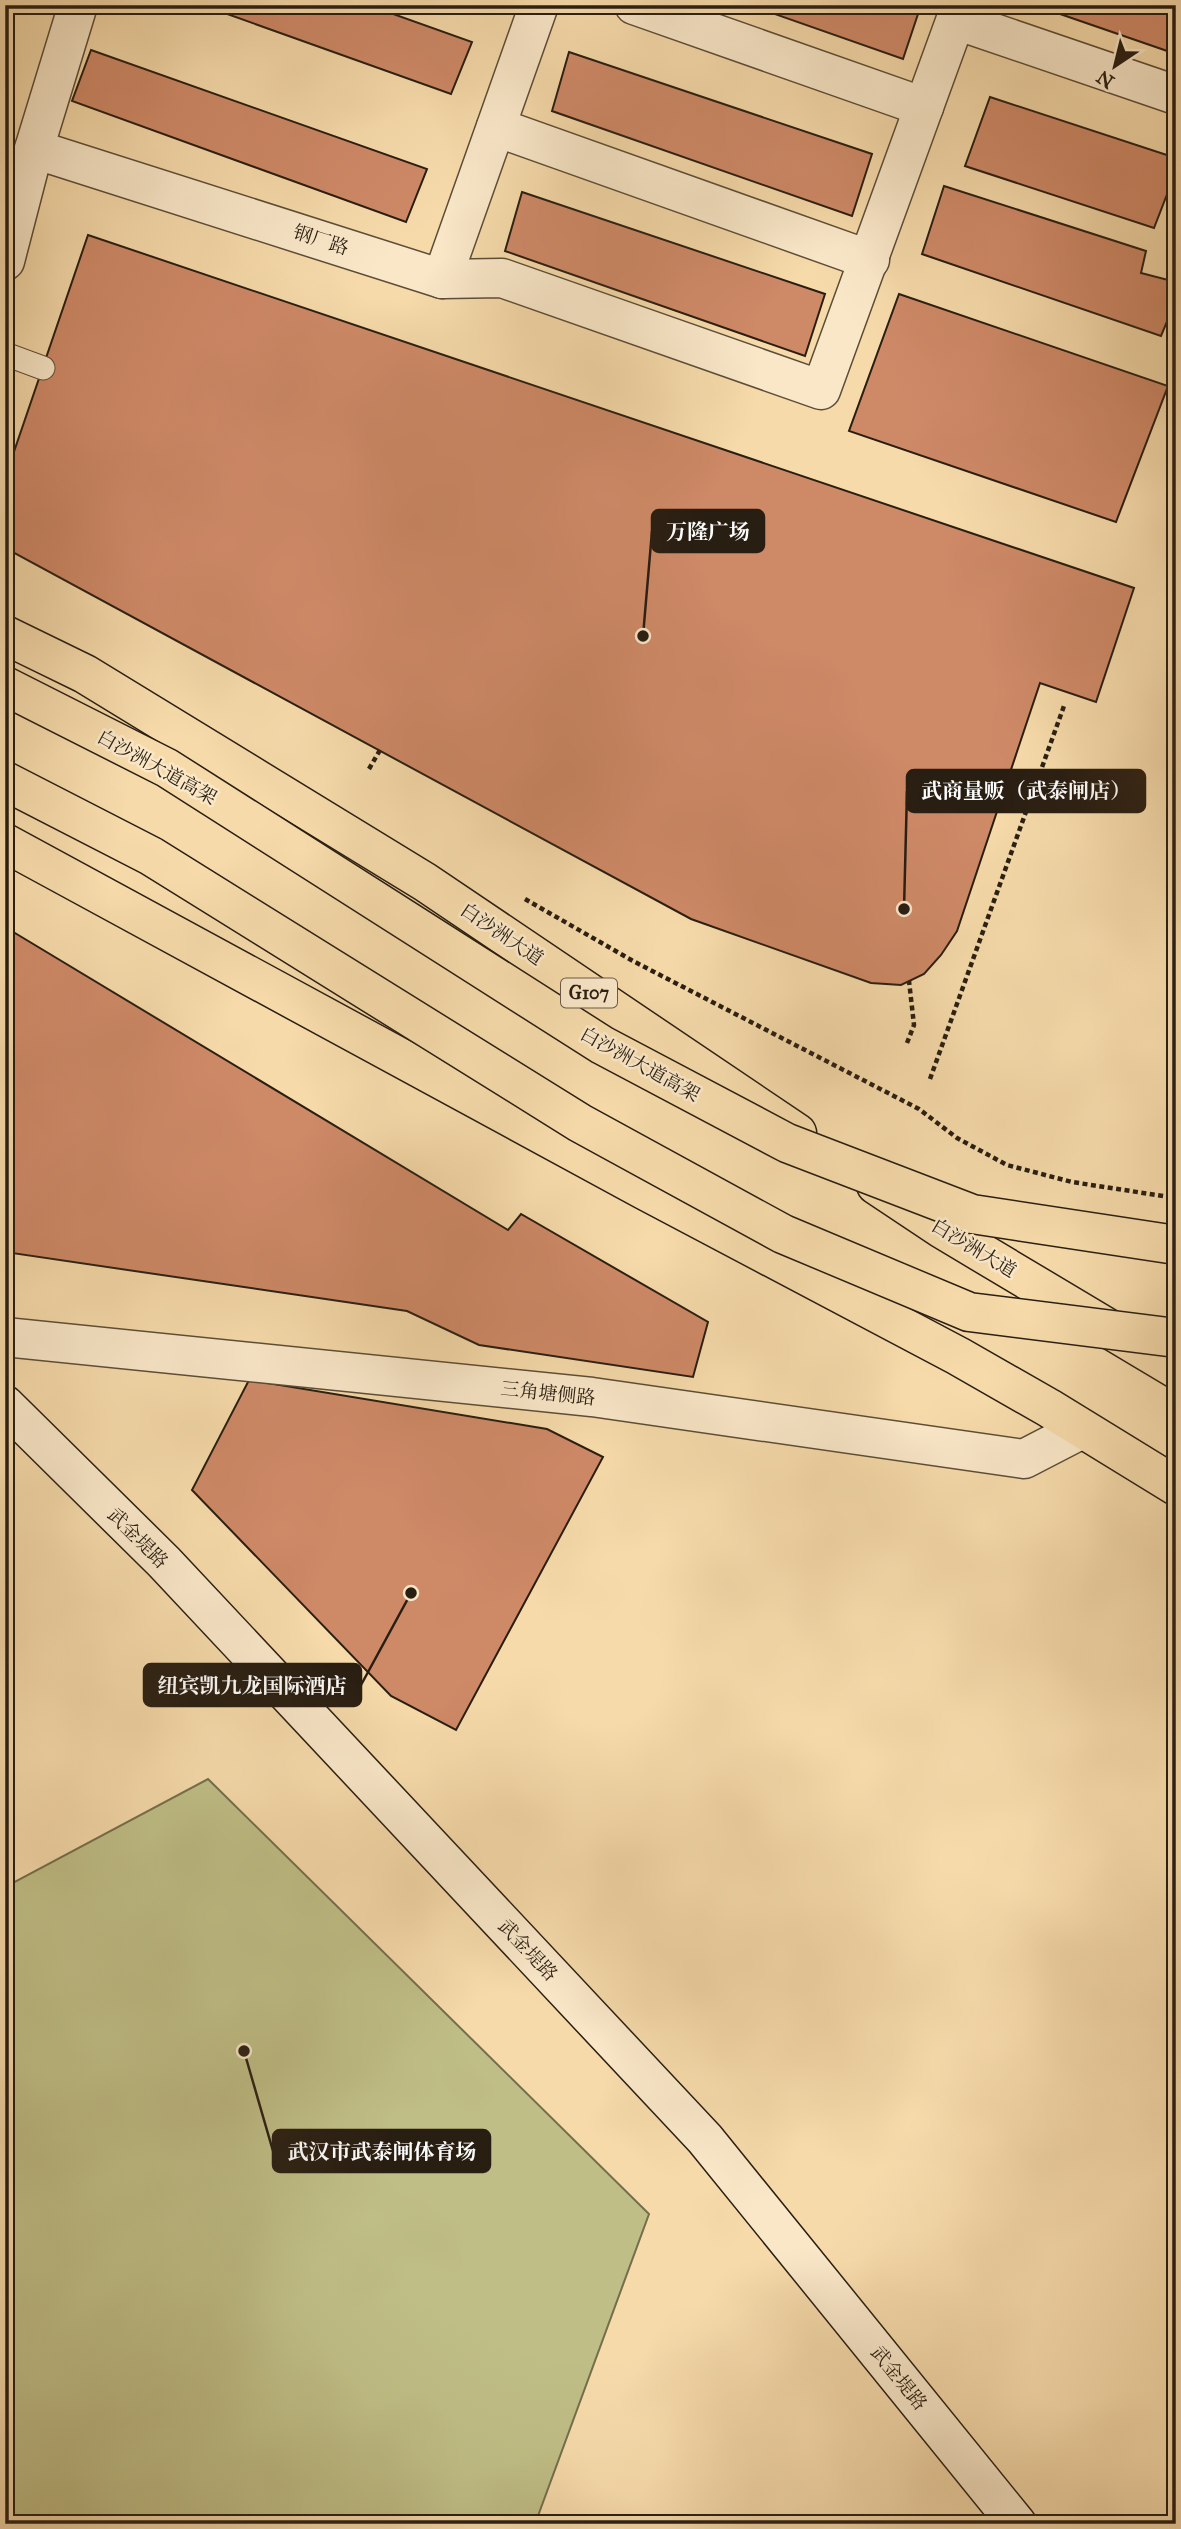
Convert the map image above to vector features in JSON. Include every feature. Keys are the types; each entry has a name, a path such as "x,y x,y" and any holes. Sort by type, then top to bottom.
{"main road":[{"name":"白沙洲大道","path":"5,635 85,674 425,882 942,1229 1173,1359"},
{"name":"白沙洲大道高架","path":"5,686 167,768 602,1045 787,1143 972,1214 1176,1245"},
{"path":"5,781 151,856 580,1123 783,1234 969,1312 1173,1359"},
{"path":"5,844 644,1190 958,1356 1176,1486"}],"street":[{"path":"5,261 34,149 78,5"},
{"path":"442,279 539,5"},
{"path":"634,5 924,107"},
{"path":"496,127 870,260 958,13 1176,94"},
{"name":"钢厂路","path":"34,149 442,279 502,278 821,390 870,260"},
{"name":"三角塘侧路","path":"5,1337 592,1397 1024,1459 1082,1429"},
{"name":"武金堤路","path":"5,1405 164,1562 705,2139 1017,2524"}],"lane":[{"path":"5,354 43,368"}],"path":[{"path":"930,1079 1063,706"},
{"path":"369,769 380,750"},
{"path":"516,894 633,961 909,1104 957,1138 1007,1165 1072,1182 1176,1198"},
{"path":"907,1043 914,1026 909,981"}],"shaded area":[{"path":"208,1779 649,2214 535,2524 5,2524 5,1887"}],"building":[{"path":"202,5 368,5 472,42 451,94"},
{"path":"749,5 921,5 903,59"},
{"path":"1034,5 1176,5 1176,54"},
{"path":"91,50 427,169 406,222 72,101"},
{"path":"569,52 872,154 852,216 552,111"},
{"path":"990,97 1176,158 1176,171 1154,228 965,166"},
{"path":"944,186 1146,251 1141,273 1176,282 1176,300 1161,336 922,254"},
{"path":"522,192 825,294 805,356 505,251"},
{"path":"88,235 1134,588 1096,702 1040,683 957,931 941,955 924,974 901,985 871,983 691,919 5,548 5,478"},
{"path":"899,294 1168,386 1116,522 849,431"},
{"path":"5,927 508,1230 521,1214 708,1322 693,1377 479,1345 407,1311 5,1252"},
{"path":"249,1380 547,1429 603,1457 456,1730 391,1696 192,1490"}],"place":[{"name":"万隆广场","path":"643,636"},
{"name":"武商量贩（武泰闸店）","path":"904,909"},
{"name":"纽宾凯九龙国际酒店","path":"411,1593"},
{"name":"武汉市武泰闸体育场","path":"244,2051"}]}
